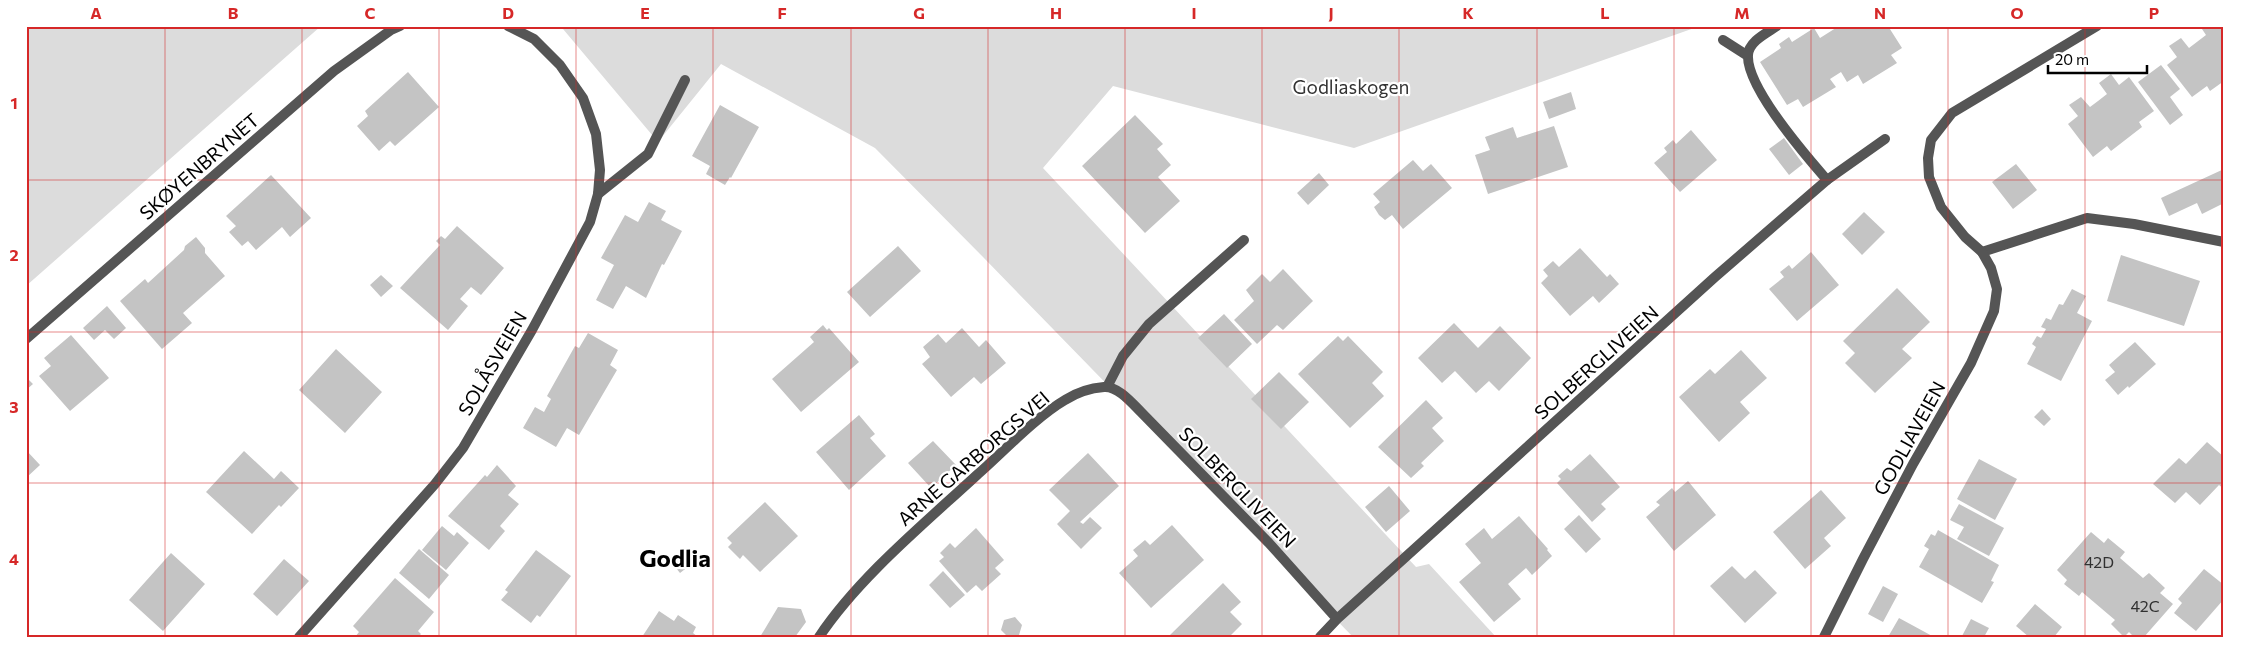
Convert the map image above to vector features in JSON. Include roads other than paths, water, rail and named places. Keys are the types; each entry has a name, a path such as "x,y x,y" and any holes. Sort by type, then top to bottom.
{"street":[{"name":"SKØYENBRYNET","path":"26,339 334,71 391,30 400,26"},
{"name":"SOLÅSVEIEN","path":"299,637 434,484 463,448 532,330 586,230 598,194 600,170 596,134 583,98 560,65 534,39 508,26"},
{"path":"1777,26 1759,38 1750,49 1748,56 1755,84 1768,105 1827,180"},
{"name":"GODLIAVEIEN","path":"1824,637 1904,481 1972,363 1994,312 1997,289 1991,268 1982,252 1965,238 1941,207 1929,177 1928,158 1932,140 1952,112 2097,26"},
{"path":"1723,40 1748,56"},
{"path":"598,194 648,154 685,80"},
{"name":"SOLBERGLIVEIEN","path":"1320,637 1337,619 1715,277 1827,180 1885,139"},
{"path":"1982,252 2087,218 2134,224 2224,242"},
{"path":"1107,387 1123,356 1149,324 1244,240"},
{"name":"SOLBERGLIVEIEN","path":"1107,387 1122,394 1141,412 1269,543 1337,619"},
{"name":"ARNE GARBORGS VEI","path":"819,637 856,590 906,540 1012,444 1064,400 1088,390 1107,387"}],"district":[{"name":"Godlia","path":"675,557"}],"park label":[{"name":"Godliaskogen","path":"1351,86"}]}
